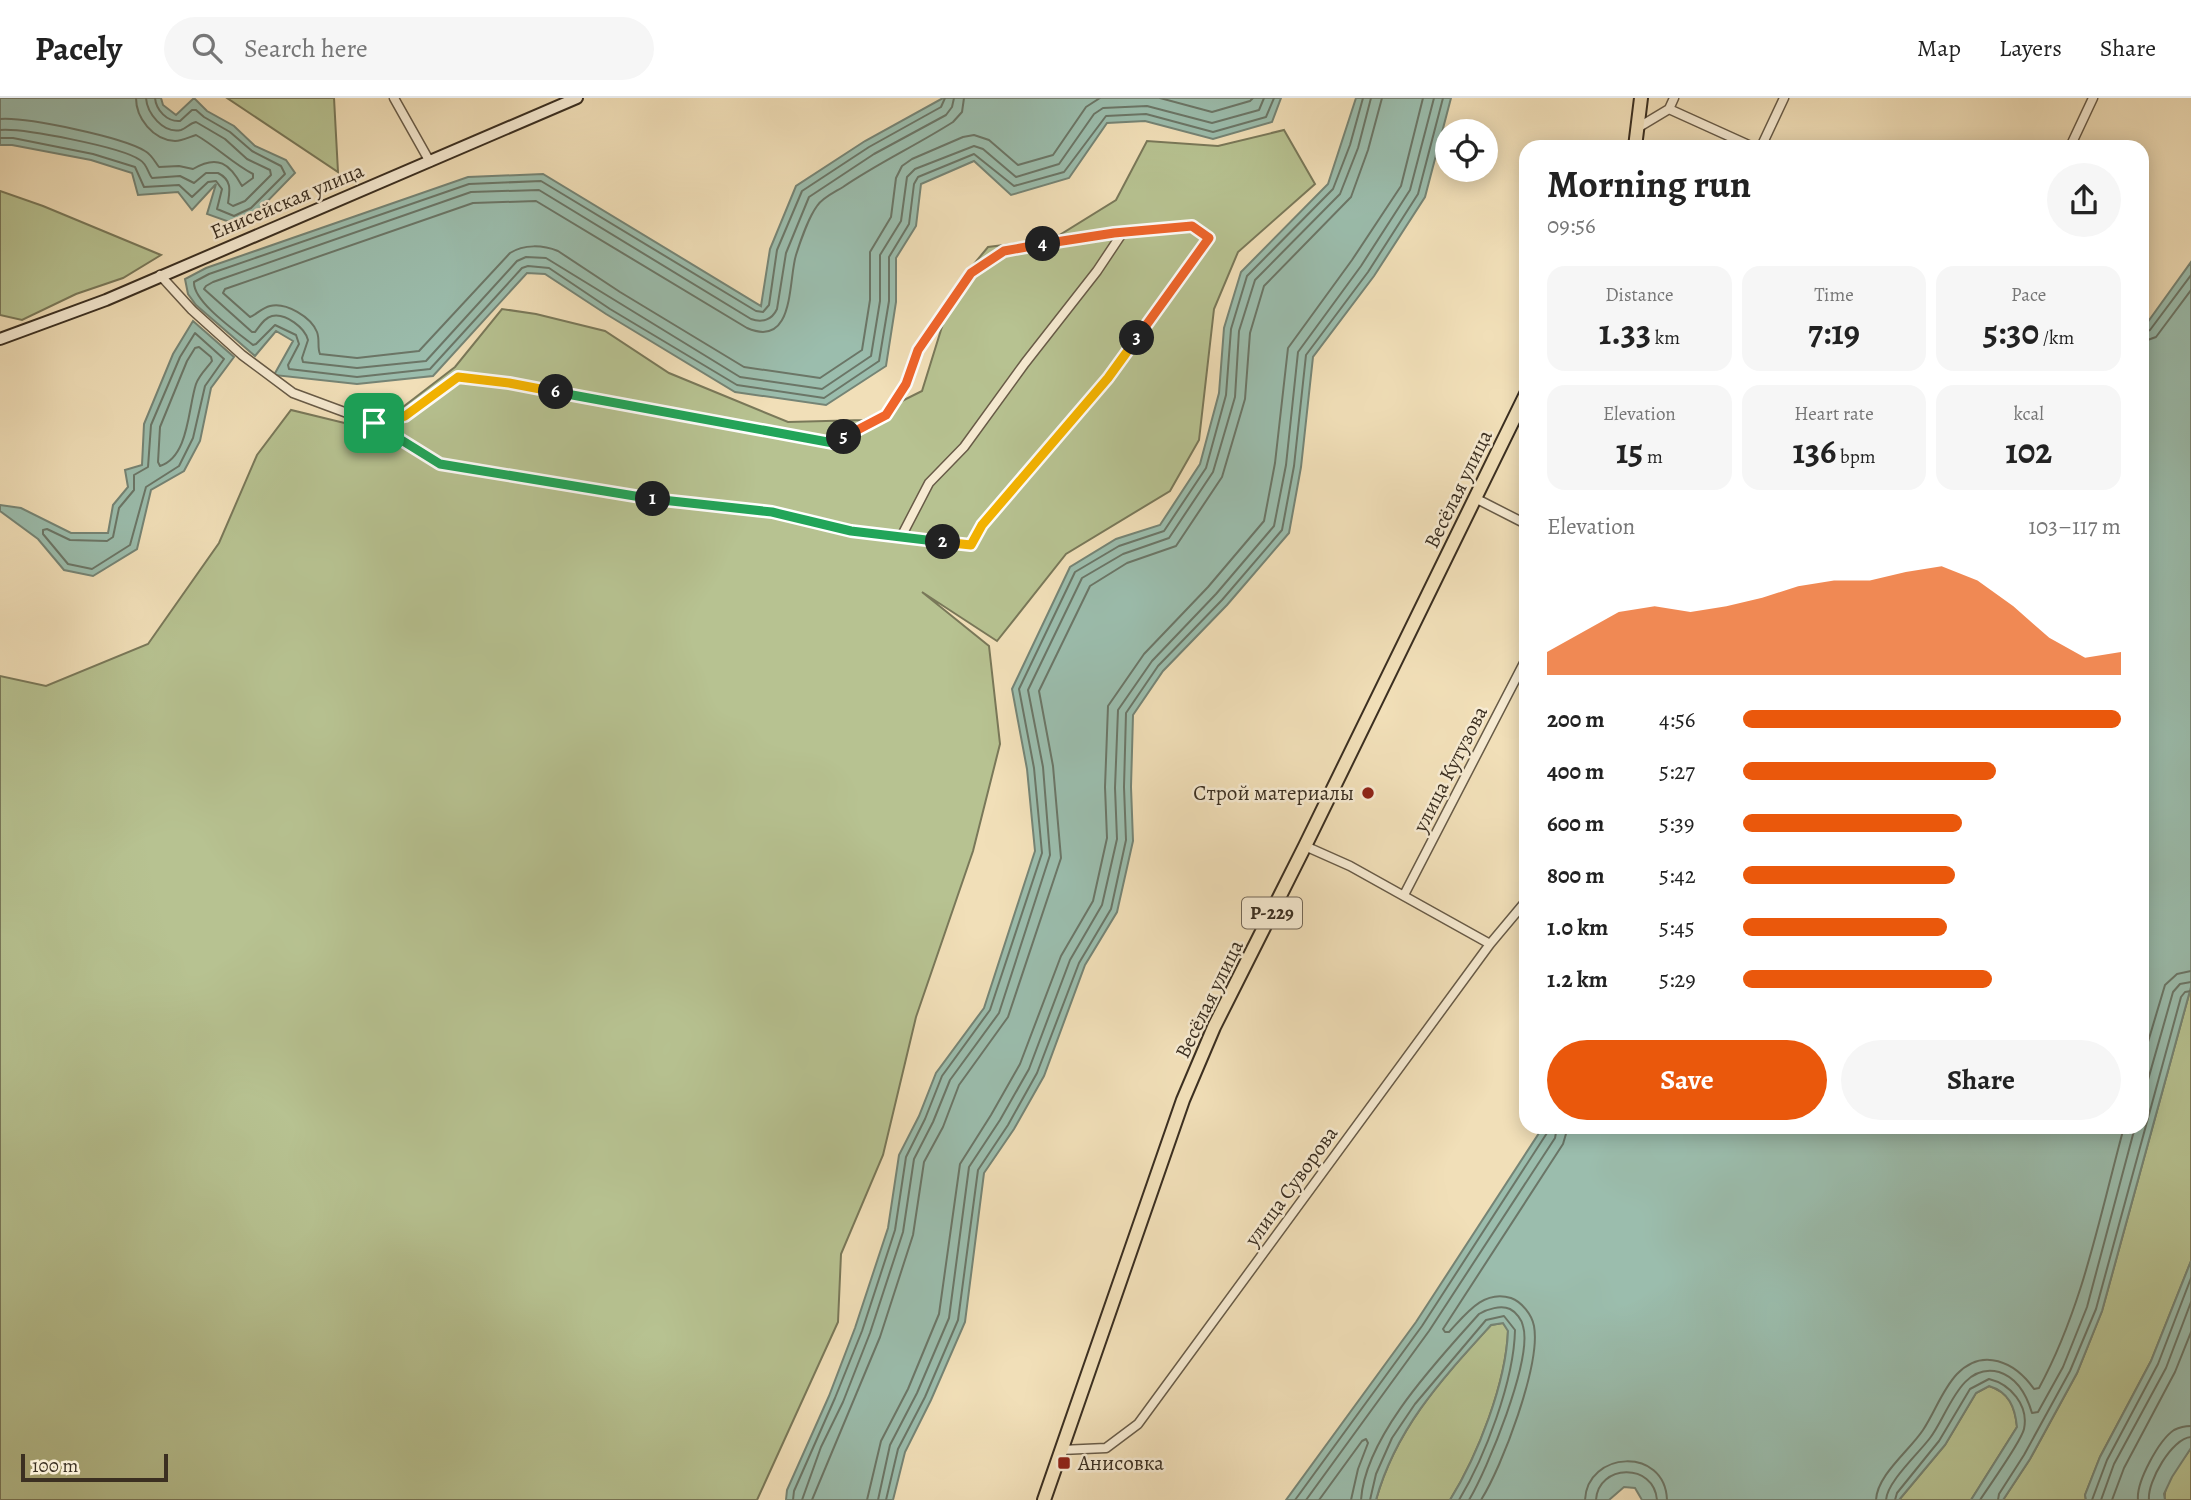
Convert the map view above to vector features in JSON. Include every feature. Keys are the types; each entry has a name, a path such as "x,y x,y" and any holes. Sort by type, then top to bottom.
{"main road":[{"path":"1636,140 1641,98"},
{"name":"Весёлая улица","path":"1061,1450 1183,1100 1214,1027 1519,408"},
{"name":"Р-229","path":"1044,1500 1061,1450"}],"street":[{"path":"394,98 430,162"},
{"name":"Енисейская улица","path":"5,338 106,300 577,98"},
{"path":"1639,127 1669,109 1674,98"},
{"path":"1764,140 1784,98"},
{"path":"2073,140 2093,98"},
{"path":"1669,109 1738,140"},
{"path":"160,275 192,310 242,355 293,393 374,423 440,464 664,501 772,512 851,531 971,545 982,525 1108,378 1209,238 1192,226 1122,232 1004,251 971,273 918,350 906,384 886,415 833,443 509,383 458,377 405,416 374,423"},
{"path":"901,537 929,483 964,447 1097,271 1122,232"},
{"path":"1475,498 1519,520"},
{"name":"улица Кутузова","path":"1404,895 1519,673"},
{"path":"1305,846 1404,895 1490,944"},
{"name":"улица Суворова","path":"1061,1450 1106,1448 1138,1424 1490,944 1519,909"}],"green space":[{"path":"227,98 334,98 338,172"},
{"path":"1284,130 1315,184 1238,252 1214,309 1199,440 1170,491 1066,554 997,641 922,592 989,646 1000,744 973,851 916,1017 883,1155 841,1254 838,1322 757,1500 0,1500 0,676 46,686 148,644 219,543 257,455 291,410 373,430 455,367 502,309 536,314 605,331 669,373 788,422 864,420 922,391 954,288 988,247 1053,239 1116,200 1147,141 1218,146"},
{"path":"0,191 161,255 123,278 76,294 22,320 0,315"},
{"path":"2191,987 2191,1261 2151,1361 2100,1457 2085,1495 2086,1500 2003,1500 2030,1459 2077,1373 2102,1311"},
{"path":"1503,1323 1508,1330 1506,1351 1496,1395 1471,1462 1450,1500 1376,1500 1385,1474 1408,1427 1438,1385 1491,1325"},
{"path":"1989,1386 2002,1392 2010,1401 2017,1427 1971,1500 1899,1500 1945,1445 1976,1393"},
{"path":"2191,1448 2191,1500 2165,1500 2170,1480"}],"water":[{"path":"0,98 161,98 163,105 176,115 194,98 207,111 234,126 255,146 286,160 295,173 255,214 235,224 207,214 216,184 192,210 178,192 138,195 132,173 91,160 0,145"},
{"path":"943,98 1281,98 1272,122 1213,139 1145,121 1107,123 1069,178 1011,195 974,161 921,184 916,226 896,258 896,302 886,366 826,405 735,392 545,274 527,273 433,376 357,384 274,375 293,341 276,331 255,356 196,305 188,294 185,279 206,268 468,177 543,174 761,306 770,249 796,186 865,141"},
{"path":"1356,98 1451,98 1445,119 1435,119 1435,159 1425,197 1374,276 1313,357 1301,467 1289,533 1227,605 1163,671 1133,715 1133,841 1117,912 1085,965 1044,1076 1014,1129 984,1173 965,1322 905,1452 893,1500 786,1500 787,1490 829,1396 855,1328 888,1228 899,1155 919,1116 936,1073 984,1008 1035,851 1027,769 1012,689 1070,567 1116,539 1160,525 1200,464 1219,393 1224,328 1241,272 1328,184"},
{"path":"2191,262 2191,987 2102,1311 2077,1373 2030,1459 2003,1500 1971,1500 2017,1427 2010,1401 2002,1392 1989,1386 1976,1393 1945,1445 1899,1500 1642,1500 1635,1488 1624,1487 1609,1500 1450,1500 1471,1462 1496,1395 1508,1331 1503,1323 1491,1325 1438,1385 1408,1427 1385,1474 1376,1500 1286,1500 1416,1322 1538,1134 2149,1134 2149,320"},
{"path":"193,321 234,357 211,388 200,441 184,471 151,490 137,549 93,576 64,570 38,539 0,511 0,505 21,508 71,533 108,533 113,505 128,487 125,470 142,465 144,424 173,354"},
{"path":"2191,1261 2191,1448 2172,1477 2164,1494 2165,1500 2086,1500 2085,1495 2100,1457 2151,1361"}],"place":[{"name":"Строй материалы","path":"1368,793"},
{"name":"Анисовка","path":"1064,1463"}],"route":[{"path":"1192,226 1209,238 1108,378 982,525 971,545 851,531 772,512 664,501 440,464 374,423 405,416 458,377 509,383 833,443 886,415 906,384 918,350 971,273 1004,251 1114,233 1192,226"}]}
